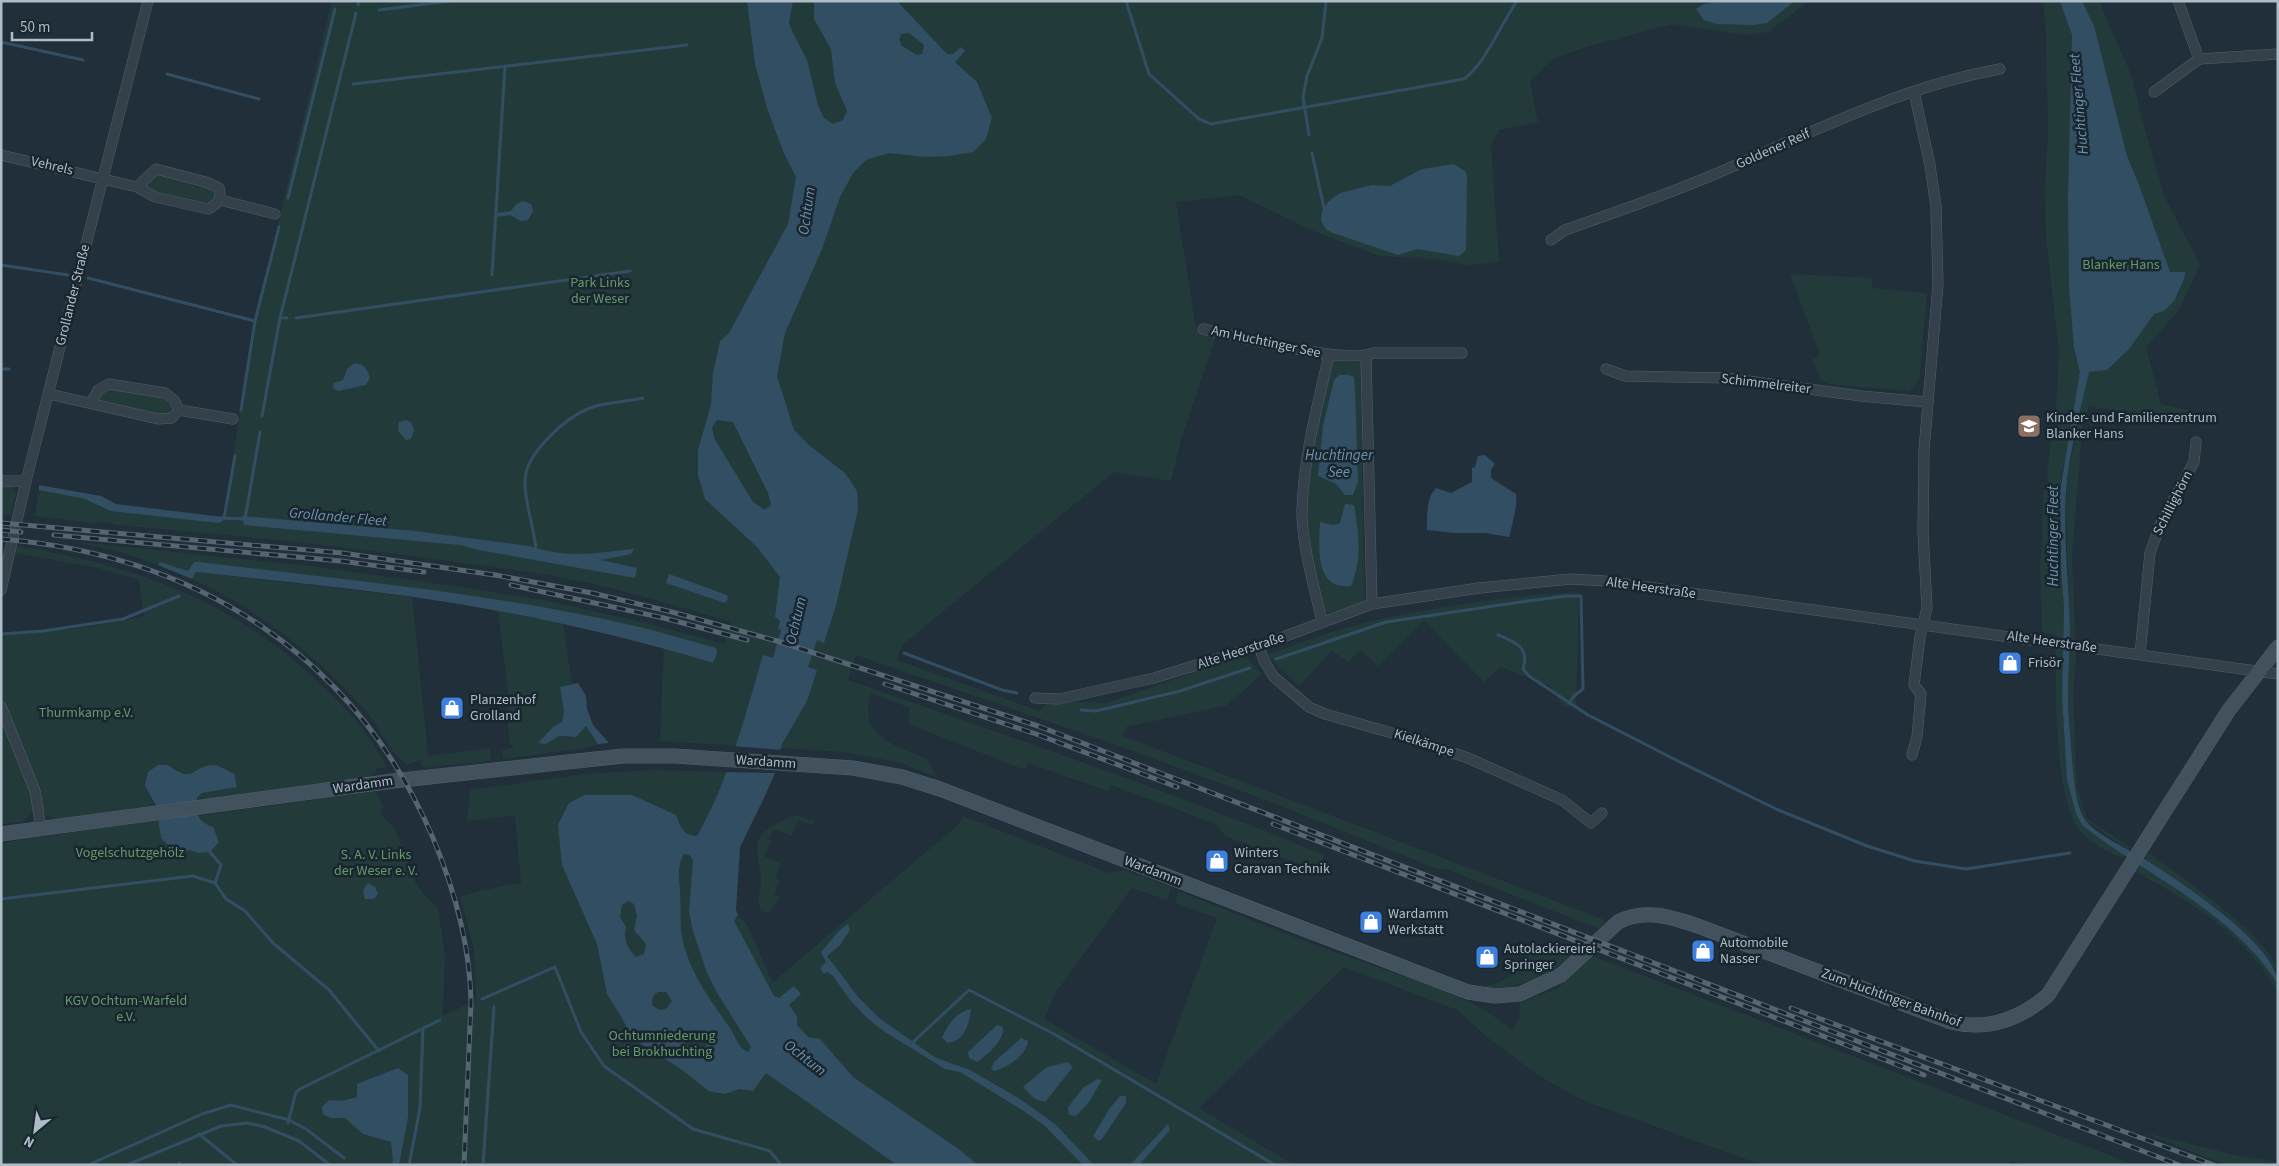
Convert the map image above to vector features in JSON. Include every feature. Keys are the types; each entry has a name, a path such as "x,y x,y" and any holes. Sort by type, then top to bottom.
{"street":[{"name":"Grollander Straße","path":"1,590 26,481 148,1"},
{"path":"2178,1 2199,59"},
{"path":"2154,92 2199,59 2278,54"},
{"name":"Goldener Reif","path":"1550,240 1565,230 1672,192 1855,113 1914,92 1971,75 2000,69"},
{"path":"1912,755 1917,737 1921,694 1914,684 1927,608 1923,491 1927,402 1938,284 1936,206 1930,165 1914,92"},
{"name":"Vehrels","path":"1,155 103,179 137,188 155,197 208,209 216,205 220,200"},
{"path":"137,188 156,169 206,182 219,188 220,200 276,214"},
{"name":"Am Huchtinger See","path":"1203,329 1329,355 1366,356 1373,353 1462,353"},
{"name":"Am Huchtinger See","path":"1322,622 1310,570 1302,515 1311,434 1329,355"},
{"path":"1366,356 1372,604"},
{"name":"Schimmelreiter","path":"1606,369 1625,376 1726,378 1848,395 1927,402"},
{"path":"91,403 98,390 108,384 165,393 174,400 179,410"},
{"path":"49,394 158,419 172,418 179,410"},
{"path":"179,410 233,418"},
{"name":"Schillighörn","path":"2140,654 2150,553 2160,525 2194,462 2196,442"},
{"path":"1,481 26,481"},
{"name":"Alte Heerstraße","path":"1035,698 1059,699 1154,678 1259,646 1372,604 1479,588 1571,579 1604,581 2278,674"},
{"name":"Kielkämpe","path":"1259,646 1264,661 1274,677 1309,706 1326,714 1406,737 1468,758 1562,800 1591,823 1602,813"},
{"name":"Zum Huchtinger Bahnhof","path":"1495,996 1520,994 1561,975 1618,922 1627,918 1649,914 1677,919 1698,926 1951,1022 1964,1025 1994,1023 2025,1011 2048,995 2229,710 2278,647"},
{"path":"1,706 35,791 41,828"},
{"name":"Wardamm","path":"1,834 393,780 623,756 724,758 853,768 925,783 1468,992 1495,996"}],"green space":[{"name":"Park Links der Weser","path":"332,1 1809,1 1768,32 1744,35 1672,24 1586,47 1553,59 1530,81 1538,122 1499,130 1491,145 1499,262 1467,265 1436,259 1379,256 1311,230 1239,195 1176,202 1196,329 1203,335 1216,336 1181,440 1171,481 1114,472 902,645 897,660 1040,711 1050,700 1106,703 1244,655 1262,674 1227,705 1126,727 1123,736 1605,920 1600,929 1446,869 1437,869 1271,802 1122,747 856,655 848,680 1087,764 1265,831 1324,855 1318,871 1225,836 1216,824 1111,785 1108,791 1028,763 1025,770 911,725 908,720 910,708 871,693 868,708 869,720 874,730 892,744 928,759 936,777 901,763 846,752 660,741 664,648 668,635 556,611 379,584 194,562 188,571 160,562 158,565 124,553 77,542 310,566 543,600 634,620 725,644 731,622 625,592 536,573 406,555 117,525 107,522 92,523 35,516 39,490 85,499 110,511 218,523 223,521 254,323"},
{"name":"Blanker Hans","path":"2043,1 2099,1 2132,77 2165,198 2200,265 2179,310 2146,347 2161,404 2198,413 2192,425 2089,406 2082,432 2072,554 2076,660 2073,694 2077,787 2086,818 2130,847 2128,850 2085,820 2074,789 2068,696 2070,631 2066,515 2067,480 2082,404 2062,471 2060,491 2061,569 2064,608 2062,697 2067,780 2082,825 2125,855 2123,858 2090,840 2081,832 2072,817 2061,773 2057,721 2056,635 2042,632 2040,563 2043,494 2048,482 2047,471 2056,410 2059,351 2046,238 2045,188 2048,132 2046,32"},
{"path":"157,174 164,174 208,188 216,195 210,205 155,194 145,186"},
{"path":"1790,274 1872,278 1872,288 1927,293 1919,381 1909,391 1829,384 1819,378 1813,359 1820,354"},
{"path":"1332,360 1361,362 1364,368 1362,472 1365,602 1327,614 1322,608 1311,551 1308,528 1308,496 1315,438","holes":["1354,378 1358,482 1352,495 1345,495 1336,484 1318,476 1323,425 1334,380","1320,522 1335,525 1340,523 1358,529 1355,576"]},
{"path":"113,387 145,392 160,397 171,407 170,412 164,417 98,403 102,390"},
{"path":"1,486 13,486 16,494 10,515 1,514"},
{"name":"Thurmkamp e.V.","path":"17,546 100,563 139,575 177,589 249,627 283,651 342,705 365,732 387,767 376,769 376,773 366,778 204,802 204,798 197,798 202,793 237,787 234,773 211,765 194,773 184,774 168,765 145,786 154,805 58,820 45,815 43,809 34,810 22,822 1,824 1,633 73,629 109,624 144,616 139,580 98,568 15,553"},
{"path":"195,572 412,597 428,756 490,748 491,761 424,768 420,760 407,765 391,749 368,713 329,673 264,620 217,591 192,579"},
{"path":"1579,592 1576,707 1563,706 1550,686 1501,667 1484,682 1424,620 1378,666 1361,650 1348,662 1332,651 1299,686 1266,655 1310,639 1371,621 1482,601"},
{"path":"498,611 563,624 572,684 560,687 564,711 562,723 543,737 546,744 559,736 570,738 586,726 598,744 587,748 503,759 502,750 514,747 510,745 507,719 509,700"},
{"path":"653,770 775,773 740,847 736,910 749,928 773,982 959,824 963,816 1109,873 1124,870 1171,887 1167,900 1132,888 1056,992 1044,1019 1156,1084 1217,918 1175,903 1179,891 1312,944 1438,988 1477,1006 1512,1030 1519,1019 1520,1003 1558,988 1593,956 2135,1165 2023,1165 2012,1161 2009,1165 1762,1165 1582,1100 1538,1075 1491,1040 1457,1010 1344,967 1199,1108 1294,1165 1,1165 1,843 158,820 161,838 184,853 189,850 198,853 213,827 202,823 198,816 376,791 383,806 380,814 395,829 415,882 425,896 438,908 445,955 443,1016 476,1000 474,950 460,897 479,891 521,883 515,815 467,821 470,790 585,774"},
{"path":"796,815 815,821 813,825 798,820 792,836 773,829 765,857 781,863 775,878 780,880 774,895 780,897 769,913 761,911 758,841 769,828"},
{"path":"2148,853 2244,927 2261,944 2273,960 2278,974 2266,956 2235,924 2200,896 2145,859"},
{"path":"2141,865 2196,901 2254,950 2277,982 2278,994 2266,973 2235,938 2197,908 2136,872"},
{"path":"1536,942 1570,956 1545,975 1528,982 1499,988 1484,986 1502,981 1515,971"},
{"path":"2142,1132 2239,1156 2278,1162 2278,1165 2226,1165"}],"water":[{"name":"Ochtum","path":"747,1 793,1 789,23 807,60 818,105 824,118 833,124 843,120 847,111 835,83 831,49 814,19 814,1 897,1 947,54 953,54 961,47 965,51 955,62 977,82 992,118 986,139 973,152 949,156 924,157 889,153 866,160 853,173 840,197 822,249 785,333 777,376 794,430 810,446 845,473 857,491 858,509 836,605 824,643 817,640 808,667 817,670 807,701 782,744 775,773 740,847 736,910 738,915 734,921 774,996 779,998 794,986 801,994 789,1005 797,1016 797,1025 808,1037 820,1039 853,1077 960,1150 978,1165 897,1165 766,1073 753,1091 739,1089 725,1094 709,1091 678,1067 632,1038 607,994 597,944 562,865 558,825 569,803 585,795 632,795 676,815 686,833 697,836 727,770 743,724 763,655 773,658 781,630 778,629 780,621 775,617 780,577 757,547 705,499 698,475 698,450 711,405 713,373 720,341 729,333 788,224 796,177 783,151 767,108 755,64","holes":["909,33 924,45 922,54 917,55 902,46 899,40 901,34","717,420 733,422 768,493 771,505 765,510 753,502 714,438 712,427","684,854 690,855 693,861 689,912 693,931 707,973 751,1047 748,1052 739,1045 707,994 693,969 683,943 679,872","628,901 634,904 637,916 634,930 646,944 644,954 636,957 630,950 625,939 626,927 620,917 622,905","658,992 666,992 672,1001 666,1009 659,1010 652,1005 653,996","682,1029 689,1033 702,1031 707,1037 708,1043 698,1051 691,1048 680,1037 678,1030"]},
{"path":"1795,1 1767,23 1753,25 1717,24 1704,20 1696,9 1704,4 1717,2"},
{"name":"Blanker Hans","path":"2060,1 2082,1 2094,26 2127,156 2170,272 2185,272 2184,279 2174,301 2164,311 2154,314 2129,349 2107,370 2089,372 2074,439 2067,479 2065,517 2070,630 2068,703 2076,796 2088,824 2112,841 2180,882 2245,933 2262,951 2274,968 2278,984 2259,958 2237,935 2213,915 2107,844 2082,825 2076,813 2067,780 2062,697 2064,608 2061,569 2060,491 2080,372 2074,347 2069,286 2068,197 2072,35"},
{"path":"1454,164 1466,172 1467,178 1466,250 1459,256 1417,249 1398,255 1333,233 1326,229 1321,221 1322,211 1328,202 1340,193 1372,185 1390,186 1422,169"},
{"path":"523,201 531,204 533,211 528,220 521,221 510,215 497,217 497,213 511,211 516,204"},
{"path":"353,364 362,365 366,369 370,378 366,385 338,391 333,388 334,383 343,380 347,369"},
{"name":"Huchtinger See","path":"1339,375 1354,377 1358,482 1353,495 1345,495 1336,484 1318,476 1323,425 1334,380"},
{"path":"406,420 411,422 414,430 411,439 406,440 398,431 399,422"},
{"path":"1485,455 1495,464 1491,470 1491,478 1516,494 1516,509 1509,537 1485,533 1454,533 1427,530 1430,497 1436,488 1451,493 1472,482 1472,468 1475,467 1478,456"},
{"path":"39,485 101,496 116,504 223,517 223,521 218,523 110,511 85,499 39,490"},
{"name":"Huchtinger See","path":"1345,504 1354,505 1358,536 1358,557 1351,586 1339,586 1330,581 1321,565 1320,522 1334,525 1340,523"},
{"path":"242,516 415,531 529,546 557,553 582,554 634,549 631,554 601,560 637,568 635,578 460,545 244,525"},
{"path":"160,562 188,571 194,562 200,562 475,596 585,615 649,629 716,648 717,653 713,663 565,624 490,609 414,597 196,572 192,579 158,565"},
{"path":"669,574 727,595 728,599 725,603 666,583"},
{"path":"578,683 586,696 587,709 593,725 609,743 598,744 586,726 576,737 559,736 546,744 538,743 553,727 562,722 564,711 560,687"},
{"path":"158,765 168,765 184,774 214,765 234,773 237,787 202,793 197,798 197,809 200,819 213,827 219,842 210,852 198,853 189,850 184,853 167,844 161,838 156,806 145,786 148,772"},
{"path":"368,883 375,887 378,894 374,899 365,899 364,897 365,887"},
{"path":"848,924 850,930 840,945 827,956 859,998 879,1018 936,1058 970,1070 1020,1099 1055,1124 1094,1165 1083,1165 1044,1125 1019,1108 960,1072 945,1069 885,1032 867,1018 850,1000 833,976 827,972 824,974 820,968 826,962 821,952 841,929"},
{"path":"971,1009 965,1031 958,1039 947,1043 942,1037 950,1023 961,1013"},
{"path":"997,1025 1003,1027 1003,1032 995,1047 978,1062 969,1058 968,1052"},
{"path":"1021,1038 1028,1041 1024,1052 1005,1067 994,1071 991,1069 994,1062"},
{"path":"1068,1062 1073,1067 1045,1102 1035,1099 1023,1087 1047,1067"},
{"path":"398,1068 408,1075 408,1117 399,1165 391,1165 393,1161 391,1142 363,1134 345,1118 331,1118 323,1114 322,1107 329,1100 342,1101 357,1097 357,1084"},
{"path":"1098,1079 1102,1080 1089,1102 1076,1116 1069,1115 1068,1107 1084,1087"},
{"path":"1120,1096 1126,1096 1126,1103 1102,1139 1098,1141 1093,1136 1110,1108"},
{"path":"1168,1124 1170,1130 1139,1165 1130,1165"}],"pier":[{"path":"732,746 783,750 777,773 723,772"}],"waterway":[{"path":"358,5 359,1"},
{"path":"379,10 449,1"},
{"path":"1126,1 1149,74 1199,119 1211,124 1464,79 1486,54 1517,1"},
{"path":"1309,135 1303,97 1307,76 1322,38 1326,1"},
{"path":"288,198 335,9"},
{"path":"262,416 280,318 356,13"},
{"path":"1,42 83,60"},
{"path":"353,84 687,45"},
{"path":"492,275 505,66"},
{"path":"167,74 259,99"},
{"path":"1312,153 1324,208"},
{"path":"241,410 255,321 279,227"},
{"path":"1,265 68,275"},
{"path":"296,318 630,271"},
{"path":"88,278 255,321"},
{"path":"280,318 287,318"},
{"path":"1,369 9,369"},
{"path":"536,552 525,489 527,470 532,459 549,437 580,413 603,404 643,398"},
{"path":"245,519 260,432"},
{"path":"224,518 235,456"},
{"name":"Grollander Fleet","path":"220,518 246,519"},
{"path":"1,634 43,631 123,619 179,596"},
{"path":"1276,659 1386,622 1521,602 1581,596 1583,689 1569,703"},
{"path":"1498,635 1520,646 1523,650 1525,662 1523,669 1529,676 1588,715 1776,809 1867,846 1915,861 1966,869 2070,853"},
{"path":"904,653 1002,690 1017,693"},
{"path":"1081,710 1096,711 1180,691 1250,668"},
{"path":"210,852 221,865 215,883 226,899 245,911 273,943 329,990 379,1051"},
{"path":"1,899 193,876 215,883"},
{"path":"482,999 555,967 581,1032 604,1066 693,1129 770,1151 781,1165"},
{"path":"911,1044 969,990 1054,1034 1275,1165"},
{"path":"483,1165 494,1007"},
{"path":"288,1123 296,1092 300,1089 440,1020"},
{"path":"409,1165 420,1108 423,1028"},
{"path":"88,1165 202,1114 231,1105 289,1120 306,1129 344,1158"},
{"path":"127,1165 221,1126 247,1123 265,1127 299,1141 330,1165"},
{"path":"199,1134 237,1165"}],"railway":[{"path":"1,523 342,553 495,575 592,593 672,612 777,641 1038,726 2179,1165"},
{"path":"1,530 21,532"},
{"path":"54,535 341,561 424,572"},
{"path":"1,539 72,549 140,567 203,592 261,626 313,667 360,716 400,773 433,838 460,918 468,959 471,1002 464,1165"},
{"path":"511,585 664,618 747,640"},
{"path":"885,684 1036,734 1177,787"},
{"path":"1273,824 1924,1075"},
{"path":"1791,1008 2214,1165"}],"place":[{"name":"Kinder- und Familienzentrum Blanker Hans","path":"2029,426"},
{"name":"Frisör","path":"2010,663"},
{"name":"Planzenhof Grolland","path":"452,708"},
{"name":"Winters Caravan Technik","path":"1217,861"},
{"name":"Wardamm Werkstatt","path":"1371,922"},
{"name":"Automobile Nasser","path":"1703,951"},
{"name":"Autolackiereirei Springer","path":"1487,957"}],"water label":[{"name":"Huchtinger Fleet","path":"2079,104"},
{"name":"Huchtinger Fleet","path":"2053,536"}],"park label":[{"name":"Vogelschutzgehölz","path":"130,853"},
{"name":"S. A. V. Links der Weser e. V.","path":"376,864"},
{"name":"KGV Ochtum-Warfeld e.V.","path":"126,1010"},
{"name":"Ochtumniederung bei Brokhuchting","path":"662,1044"}]}
